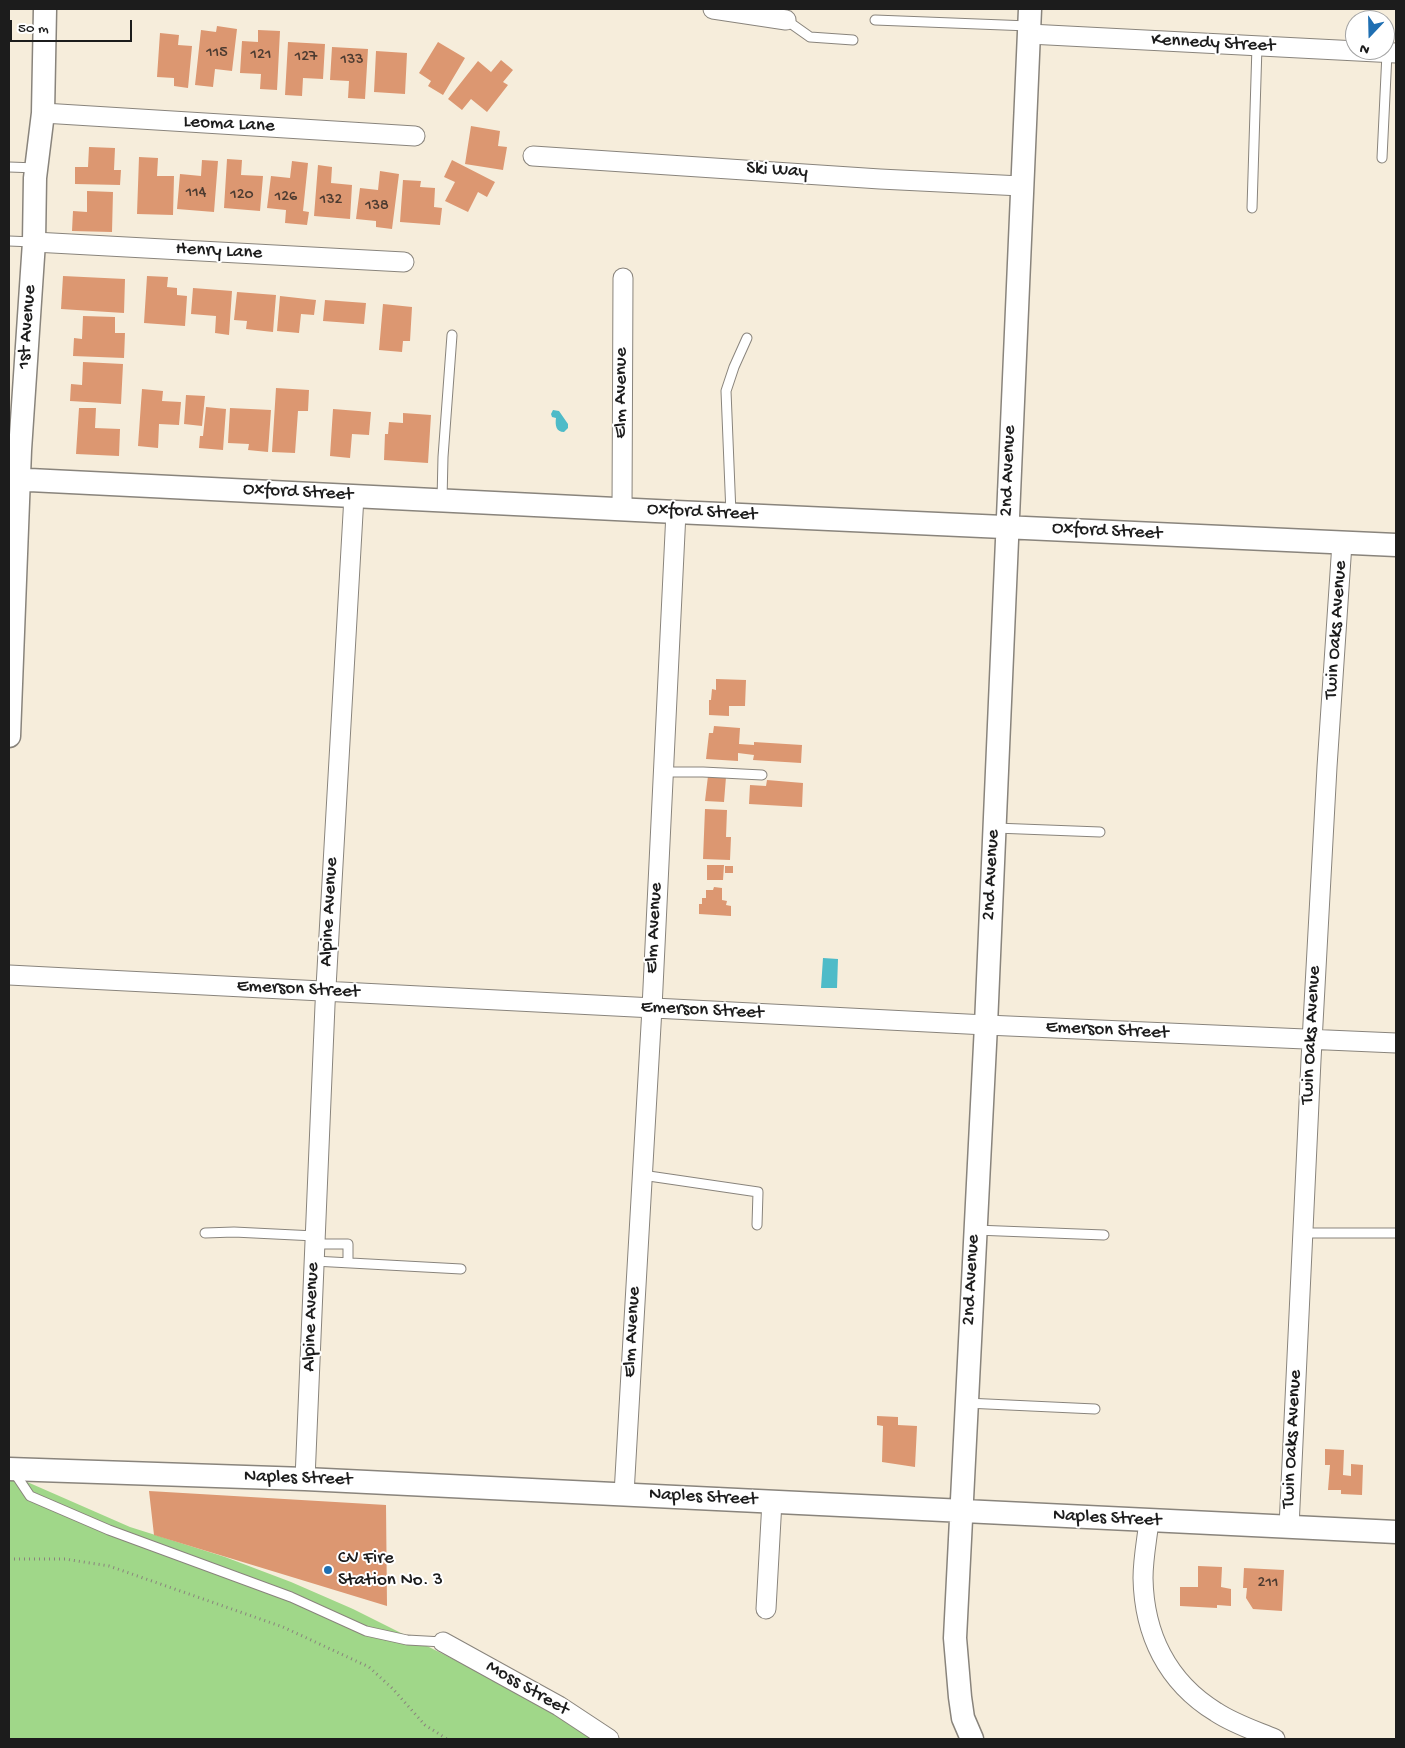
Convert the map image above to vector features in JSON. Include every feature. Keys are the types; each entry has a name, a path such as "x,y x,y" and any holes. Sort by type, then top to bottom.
{"street":[{"name":"1st Avenue","path":"9,736 14,479 34,242 35,178 43,113 45,9"},
{"path":"713,9 786,20"},
{"name":"Kennedy Street","path":"1030,23 1257,46 1345,51"},
{"name":"2nd Avenue","path":"972,1739 963,1718 955,1647 986,1025 1021,186 1030,23"},
{"name":"Leoma Lane","path":"43,113 415,136"},
{"name":"Ski Way","path":"533,156 1021,186"},
{"name":"Henry Lane","path":"34,242 404,262"},
{"name":"Elm Avenue","path":"622,509 623,278"},
{"name":"Oxford Street","path":"14,479 1396,545"},
{"name":"Alpine Avenue","path":"305,1479 326,991 354,496"},
{"name":"Elm Avenue","path":"624,1494 652,1008 676,512"},
{"name":"Twin Oaks Avenue","path":"1289,1527 1312,1040 1342,543"},
{"name":"Emerson Street","path":"9,976 986,1025 1396,1043"},
{"name":"Naples Street","path":"11,1470 305,1479 1396,1532"},
{"path":"766,1609 772,1501"},
{"path":"1149,1521 1143,1576 1145,1610 1156,1645 1175,1677 1196,1698 1218,1714 1275,1739"},
{"name":"Moss Street","path":"443,1642 559,1706 609,1739"}],"lane":[{"path":"786,20 810,37 853,40"},
{"path":"875,20 1030,23"},
{"path":"1252,208 1257,46"},
{"path":"1382,158 1391,60"},
{"path":"9,167 37,168"},
{"path":"9,241 34,242"},
{"path":"442,500 443,457 452,335"},
{"path":"731,514 726,391 747,338"},
{"path":"663,772 762,775"},
{"path":"994,828 1100,832"},
{"path":"642,1175 758,1192 757,1225"},
{"path":"975,1230 1104,1235"},
{"path":"206,1232 234,1232 315,1247 348,1262 461,1269"},
{"path":"1302,1233 1396,1233"},
{"path":"315,1247 348,1244 348,1262"},
{"path":"966,1403 1095,1410"},
{"path":"11,1470 30,1496 109,1530 291,1597 366,1631 407,1640 443,1642"}],"path":[{"path":"9,1559 65,1559 109,1566 283,1627 369,1667 393,1689 425,1725 447,1739"}],"green space":[{"path":"9,1474 130,1527 225,1557 291,1582 353,1609 483,1674 598,1739 9,1739"}],"water":[{"path":"553,410 559,411 568,424 568,428 564,432 559,431 557,428 556,418 552,417 551,414"},
{"path":"823,958 838,959 837,988 821,988"}],"building":[{"path":"217,26 237,29 232,71 215,69 213,87 195,85 201,30 216,32"},
{"path":"258,30 280,31 277,90 260,89 261,74 240,73 242,41 258,42"},
{"path":"160,33 179,35 178,45 192,46 188,88 174,86 174,78 157,77"},
{"path":"288,42 325,44 323,79 303,78 302,96 285,95"},
{"path":"438,42 465,58 443,95 428,86 431,81 419,73"},
{"path":"332,47 368,49 365,99 348,98 349,81 330,80"},
{"path":"376,51 407,53 405,94 374,92"},
{"path":"501,60 513,70 503,82 508,85 487,112 471,99 462,110 448,99 478,61 491,72"},
{"path":"471,126 500,131 498,146 507,147 503,170 465,164"},
{"path":"89,147 115,148 114,170 121,170 120,185 75,184 75,167 88,167"},
{"path":"139,157 158,158 157,176 174,176 173,215 137,214"},
{"path":"227,159 242,160 241,175 263,176 260,211 224,208"},
{"path":"202,160 218,161 214,212 177,209 180,174 201,176"},
{"path":"452,160 495,182 487,197 478,192 468,212 445,201 455,182 444,177"},
{"path":"292,161 308,163 303,211 309,212 307,225 285,223 286,210 267,208 271,176 290,178"},
{"path":"318,165 332,167 331,183 352,185 350,219 314,216"},
{"path":"380,171 399,174 392,229 376,227 376,221 356,219 360,188 378,190"},
{"path":"403,180 421,181 420,187 435,188 434,207 442,208 440,225 400,222"},
{"path":"87,191 113,192 112,232 72,231 73,211 87,212"},
{"path":"63,276 125,279 124,313 61,309"},
{"path":"147,276 168,277 167,287 177,288 177,295 187,296 185,326 144,323"},
{"path":"193,288 232,291 229,335 215,333 216,316 191,314"},
{"path":"237,292 276,295 273,332 246,329 247,321 234,320"},
{"path":"280,296 316,300 314,315 301,314 299,333 277,331"},
{"path":"325,300 366,303 364,324 323,321"},
{"path":"383,304 412,307 410,341 403,341 402,352 379,350"},
{"path":"83,316 115,317 115,333 125,333 124,358 73,356 74,338 82,339"},
{"path":"83,362 123,364 121,404 70,401 71,384 82,385"},
{"path":"276,388 309,390 308,411 298,411 295,453 272,452"},
{"path":"142,389 163,391 162,401 181,402 179,425 159,424 158,448 138,446"},
{"path":"186,395 205,396 202,426 184,424"},
{"path":"206,407 226,409 223,450 199,448 200,436 203,436"},
{"path":"79,408 96,408 95,428 120,429 119,456 76,454"},
{"path":"230,408 271,410 268,452 248,450 249,444 228,443"},
{"path":"333,409 371,412 369,435 352,434 350,458 330,456"},
{"path":"403,413 431,415 428,463 384,460 385,434 388,434 389,422 403,423"},
{"path":"716,679 746,680 745,706 729,706 729,716 709,715 709,700 711,700 712,689 716,690"},
{"path":"714,726 740,728 739,744 754,745 754,742 802,745 801,763 753,760 754,755 738,753 738,761 706,759 709,733 713,733"},
{"path":"708,776 726,777 724,802 705,801"},
{"path":"767,780 803,783 802,807 749,804 750,785 766,786"},
{"path":"705,809 727,810 726,837 731,837 730,860 703,859"},
{"path":"707,865 724,865 723,880 707,880"},
{"path":"725,866 733,866 733,873 725,873"},
{"path":"714,887 722,888 722,900 727,901 726,905 731,906 731,916 699,914 699,904 702,904 702,898 706,898 706,890 713,890"},
{"path":"877,1416 898,1417 898,1425 917,1426 915,1467 882,1462 883,1426 877,1425"},
{"path":"1325,1449 1344,1450 1343,1475 1351,1476 1351,1464 1363,1465 1362,1495 1341,1494 1341,1490 1328,1490 1330,1465 1325,1465"},
{"name":"CV Fire Station No. 3","path":"149,1491 386,1505 387,1606 154,1535"},
{"path":"1198,1566 1222,1567 1221,1587 1231,1589 1231,1606 1217,1605 1217,1608 1180,1606 1180,1587 1198,1587"},
{"path":"1244,1568 1284,1570 1282,1611 1253,1609 1246,1598 1247,1588 1243,1588"}],"place":[{"name":"CV Fire Station No. 3","path":"328,1570"}]}
